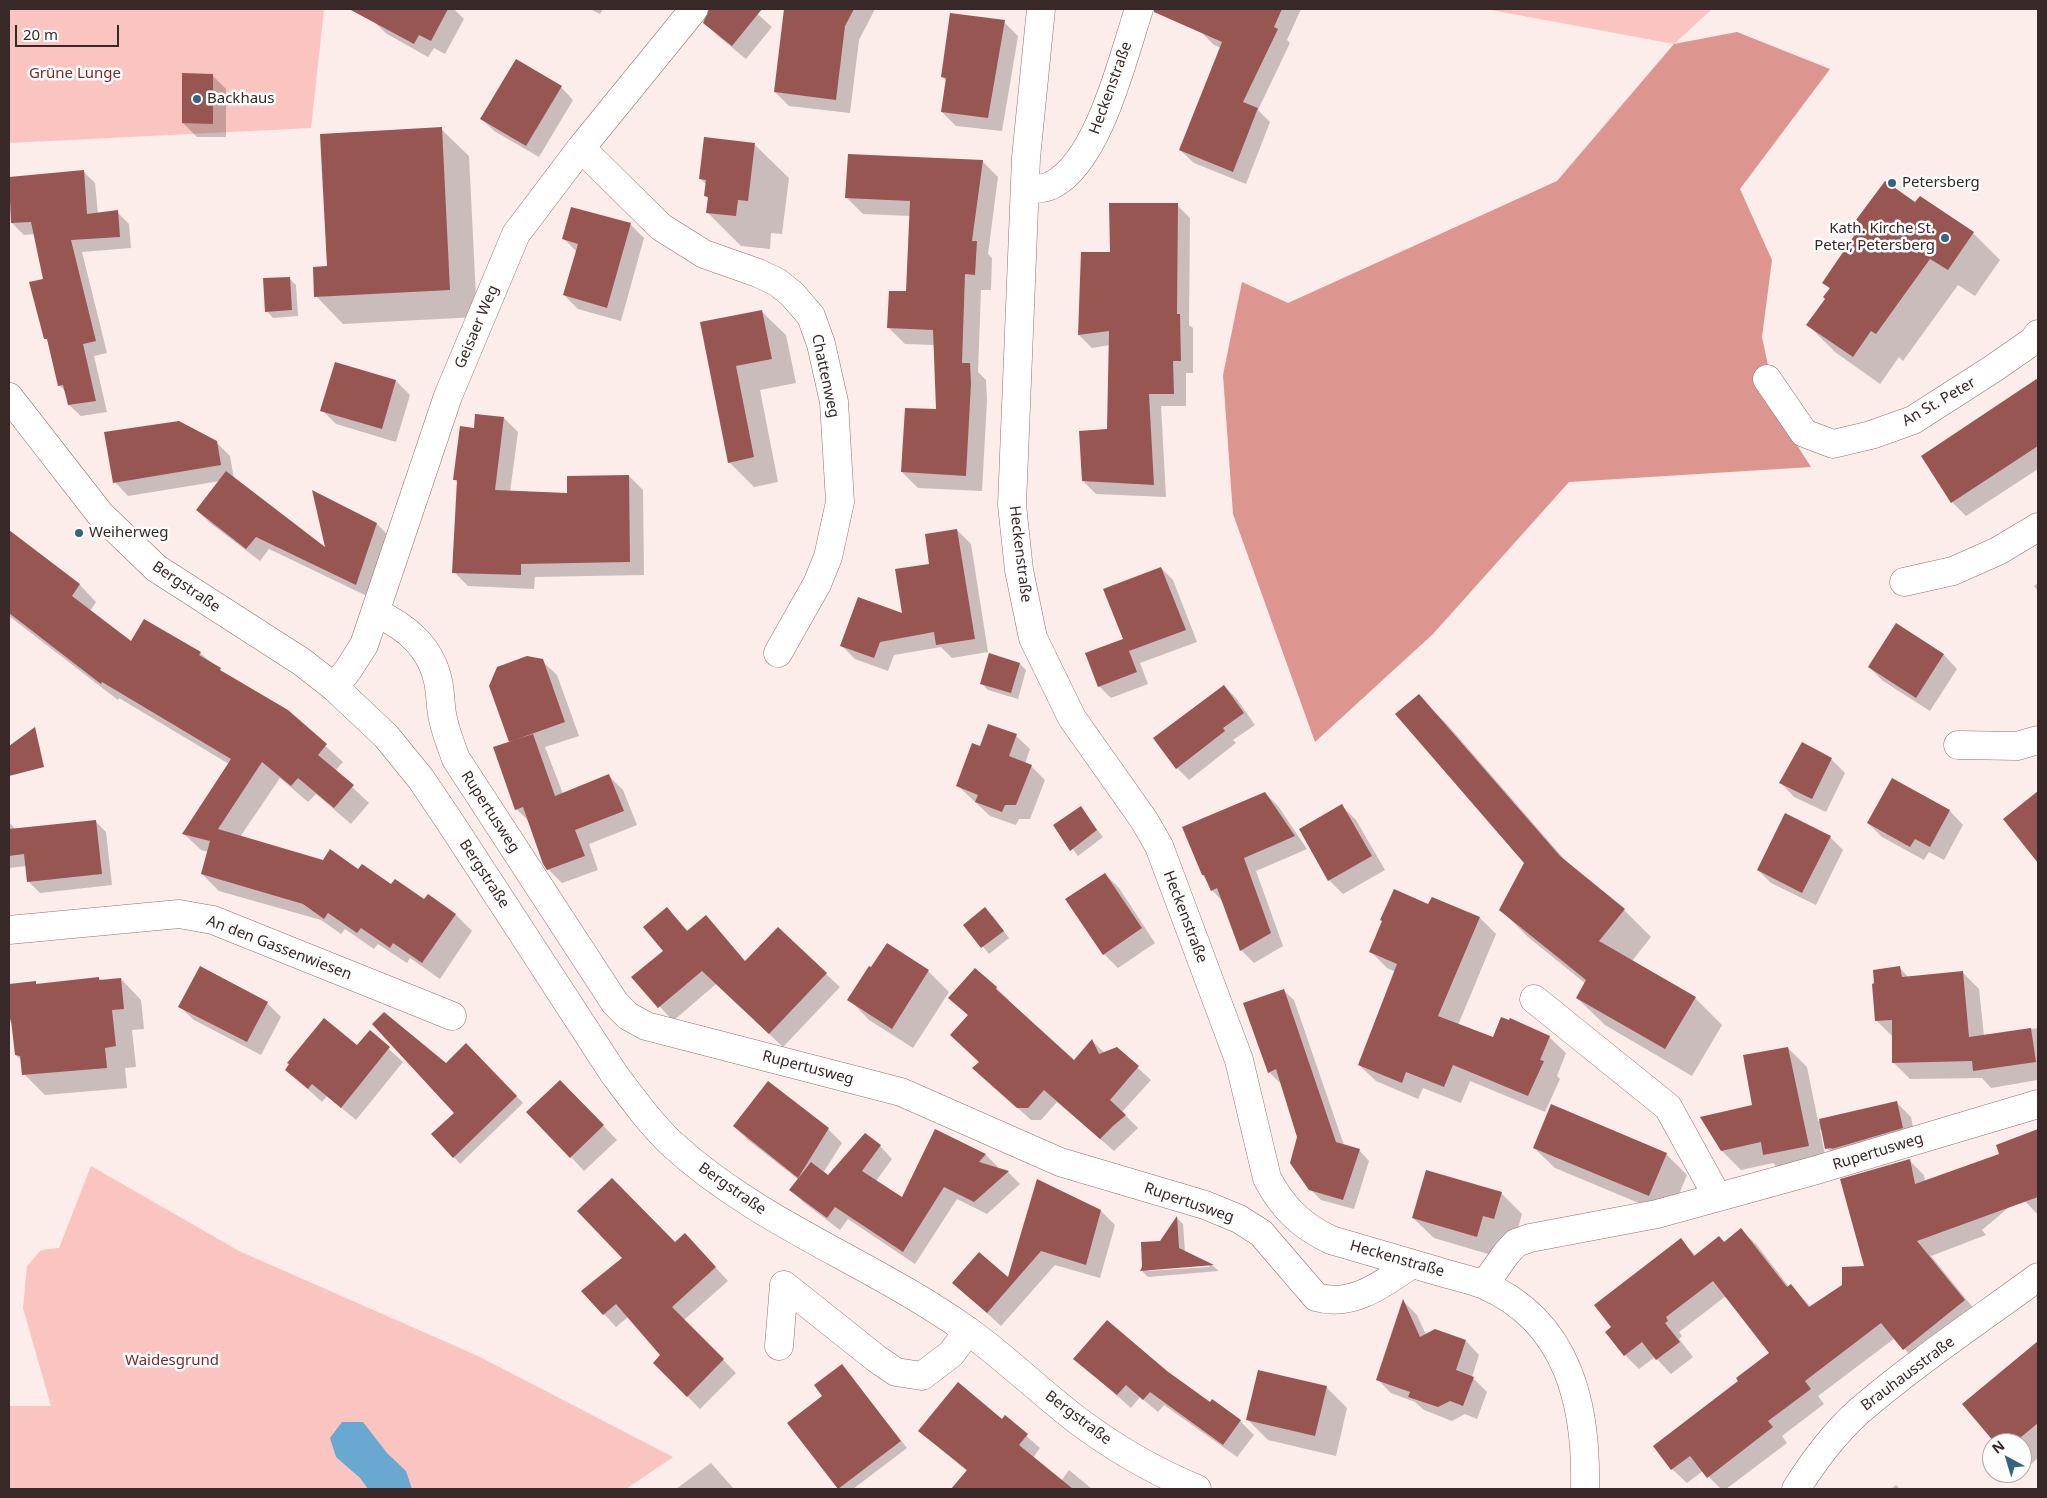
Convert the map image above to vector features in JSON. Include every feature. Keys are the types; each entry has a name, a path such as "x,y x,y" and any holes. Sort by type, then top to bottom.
{"street":[{"name":"Geisaer Weg","path":"334,687 348,670 364,645 448,396 516,234 581,148 694,9"},
{"name":"Heckenstraße","path":"1041,9 1026,158 1012,506 1019,570 1033,638 1072,718 1144,820 1159,846 1239,1060 1266,1178 1276,1195 1296,1219 1314,1232 1331,1240 1484,1285 1522,1308 1548,1334 1564,1360 1578,1402 1585,1460 1585,1489"},
{"name":"Heckenstraße","path":"1026,190 1050,186 1065,176 1088,148 1107,106 1139,9"},
{"name":"Chattenweg","path":"581,148 661,227 704,254 758,273 777,282 792,294 811,316 821,344 834,402 840,502 828,557 817,584 778,653"},
{"name":"An St. Peter","path":"1767,379 1804,433 1833,444 1871,435 1913,420 1991,370 2033,341 2038,334"},
{"name":"Bergstraße","path":"9,397 94,508 128,543 156,568 275,643 334,687 386,736 421,779 614,1074 641,1110 671,1143 720,1183 774,1219 928,1305 968,1331 1076,1419 1166,1484 1197,1489"},
{"path":"1904,582 1953,571 1998,551 2038,527"},
{"name":"Rupertusweg","path":"376,612 408,630 423,647 433,664 438,680 443,718 448,739 456,759 615,1003 628,1016 646,1026 901,1092 1060,1162 1205,1205 1239,1219 1261,1233 1316,1297 1327,1300 1351,1298 1369,1292 1412,1264"},
{"path":"1958,745 2016,746 2038,740"},
{"name":"An den Gassenwiesen","path":"9,930 179,914 195,916 213,920 452,1016"},
{"path":"1534,999 1668,1107 1718,1196"},
{"name":"Rupertusweg","path":"1484,1285 1516,1243 1530,1238 1657,1214 1813,1171 2038,1104"},
{"name":"Brauhausstraße","path":"1796,1489 1831,1441 1857,1413 2038,1277"},
{"path":"779,1346 784,1285 896,1372 922,1376 951,1354 968,1331"}],"green space":[{"name":"Grüne Lunge","path":"9,9 324,9 311,128 9,143"},
{"path":"1486,9 1712,9 1674,44"},
{"name":"Waidesgrund","path":"91,1166 239,1251 478,1356 673,1457 626,1489 9,1489 9,1406 51,1406 23,1308 27,1266 41,1250 59,1248"}],"shaded area":[{"path":"1737,32 1830,69 1740,189 1772,260 1762,337 1779,417 1811,467 1569,482 1433,634 1315,742 1233,514 1223,375 1242,282 1288,303 1557,181 1674,44"}],"water":[{"path":"342,1422 363,1422 387,1453 406,1471 412,1489 368,1489 360,1478 336,1457 330,1438"}],"building":[{"path":"349,9 448,9 431,41 419,35 414,44"},
{"path":"709,9 762,9 732,46 703,23"},
{"path":"784,9 854,9 845,26 836,100 774,92"},
{"path":"1154,9 1282,9 1274,27 1278,29 1243,102 1258,108 1233,172 1179,150 1222,42 1154,12"},
{"path":"950,13 1005,20 988,118 941,112 946,78 941,77"},
{"path":"516,59 562,86 526,146 480,119"},
{"name":"Backhaus","path":"182,73 213,74 213,124 182,123"},
{"path":"442,127 450,290 314,297 313,267 327,266 320,134"},
{"path":"704,137 755,143 748,201 738,200 736,216 706,213 708,197 704,196 706,180 699,179"},
{"path":"848,154 983,160 972,241 977,241 975,275 965,274 962,363 970,363 971,383 966,476 901,472 905,408 936,409 933,330 887,328 889,291 906,291 910,201 845,198"},
{"path":"84,170 87,214 118,210 120,237 71,240 96,341 83,344 96,401 68,405 63,385 58,386 47,339 44,339 29,282 43,279 31,222 11,223 9,177"},
{"path":"1885,181 1915,202 1920,196 1974,232 1948,270 1930,259 1876,334 1871,331 1853,357 1806,325 1825,299 1823,297 1830,288 1822,283 1854,236 1850,234 1859,222 1856,220"},
{"path":"1109,203 1178,203 1177,314 1180,314 1181,361 1173,361 1174,394 1149,394 1154,485 1082,481 1079,431 1107,429 1109,331 1078,335 1081,252 1110,252"},
{"path":"571,207 631,223 607,308 563,295 578,244 562,239"},
{"path":"290,277 292,310 265,312 263,278"},
{"path":"762,310 772,359 736,366 754,457 728,463 700,322"},
{"path":"335,362 396,380 382,429 320,411"},
{"path":"2038,378 2038,446 1951,503 1921,456"},
{"path":"475,414 504,417 495,490 567,493 567,476 629,475 630,562 521,564 521,575 452,573 457,480 453,480 460,426 474,428"},
{"path":"179,421 217,441 221,465 113,483 104,432"},
{"path":"226,471 325,547 312,490 377,523 356,585 256,537 246,549 196,510"},
{"path":"957,529 975,639 936,645 934,632 880,642 874,658 840,646 858,597 902,613 895,569 929,564 925,534"},
{"path":"9,530 80,584 72,596 131,641 144,619 201,652 199,655 221,668 220,670 288,710 327,744 318,755 354,785 334,808 298,778 291,786 262,762 218,829 323,860 330,849 358,869 362,864 391,884 395,879 424,899 428,894 456,914 422,963 393,943 390,948 361,928 357,933 328,913 324,919 303,904 201,874 210,841 182,834 231,759 102,682 101,684 9,613"},
{"path":"1161,567 1186,630 1129,651 1137,672 1098,687 1085,653 1123,639 1103,589"},
{"path":"1896,623 1944,654 1916,698 1868,667"},
{"path":"989,653 1020,663 1011,693 980,684"},
{"path":"527,656 543,659 565,722 509,742 489,686 497,667"},
{"path":"1224,685 1244,713 1223,728 1225,731 1176,769 1153,738"},
{"path":"1419,694 1560,856 1625,909 1599,941 1696,997 1665,1049 1576,998 1586,980 1499,910 1524,863 1395,714"},
{"path":"988,724 1017,734 1009,756 1032,765 1016,805 1005,805 1002,812 975,802 978,795 956,786 972,743 980,746"},
{"path":"35,727 44,767 9,776 9,746"},
{"path":"533,734 555,796 609,774 624,811 575,830 585,856 547,870 543,864 523,807 515,810 493,747"},
{"path":"1802,742 1832,758 1812,799 1779,783"},
{"path":"1892,778 1950,810 1930,847 1915,839 1910,847 1867,823"},
{"path":"2038,791 2038,863 2003,819"},
{"path":"1265,792 1295,836 1244,858 1271,933 1240,951 1217,888 1211,891 1204,875 1202,875 1182,827"},
{"path":"1342,804 1372,856 1328,881 1299,829"},
{"path":"1081,806 1097,830 1070,851 1053,825"},
{"path":"1785,813 1831,836 1802,893 1757,870"},
{"path":"96,820 102,874 27,882 24,854 9,856 9,829"},
{"path":"1105,873 1142,928 1103,955 1065,899"},
{"path":"1394,889 1428,904 1432,897 1480,917 1438,1016 1493,1037 1501,1017 1509,1020 1510,1018 1550,1036 1540,1060 1544,1061 1528,1096 1453,1065 1444,1087 1406,1072 1402,1083 1358,1065 1397,964 1369,952 1382,921 1380,920"},
{"path":"667,907 687,931 706,915 745,961 778,927 827,973 769,1034 702,971 658,1008 631,977 663,951 643,927"},
{"path":"985,907 1004,931 981,948 963,925"},
{"path":"887,943 929,970 892,1029 847,1000 869,966 871,967"},
{"path":"200,966 268,1002 247,1042 178,1007"},
{"path":"1900,966 1902,977 1963,971 1969,1037 2031,1028 2036,1062 1973,1071 1972,1061 1892,1063 1892,1020 1875,1021 1872,984 1874,983 1873,970"},
{"path":"975,968 1074,1060 1092,1039 1099,1054 1117,1047 1139,1066 1110,1100 1126,1115 1100,1139 1044,1090 1028,1108 1017,1108 972,1068 979,1062 950,1035 968,1015 948,998"},
{"path":"99,977 99,980 121,978 124,1009 112,1010 116,1046 105,1048 107,1068 22,1075 20,1056 15,1055 11,1020 9,1019 9,984 36,981 36,984"},
{"path":"1284,989 1336,1142 1360,1149 1343,1200 1309,1190 1290,1163 1297,1137 1276,1069 1268,1073 1243,1003"},
{"path":"384,1012 446,1063 466,1043 517,1096 453,1158 431,1134 454,1113 372,1024"},
{"path":"324,1018 357,1045 370,1030 390,1047 341,1108 312,1084 308,1089 285,1070 289,1064 287,1063"},
{"path":"1788,1047 1809,1146 1763,1155 1761,1142 1721,1151 1700,1117 1752,1105 1743,1055"},
{"path":"560,1080 604,1125 570,1158 526,1112"},
{"path":"768,1081 829,1128 798,1178 733,1126"},
{"path":"1897,1101 1903,1128 1832,1149 1825,1149 1819,1119"},
{"path":"1551,1104 1667,1153 1649,1196 1533,1148"},
{"path":"935,1129 986,1154 979,1162 1009,1171 974,1202 944,1187 903,1252 835,1207 827,1218 789,1190 811,1162 828,1175 865,1133 881,1145 862,1171 902,1197"},
{"path":"2038,1129 2038,1197 1917,1241 1965,1300 1903,1350 1881,1323 1805,1381 1811,1389 1768,1421 1773,1427 1707,1478 1690,1456 1671,1470 1653,1446 1738,1381 1736,1378 1769,1353 1713,1281 1666,1317 1668,1321 1665,1323 1680,1342 1656,1360 1642,1342 1624,1356 1605,1332 1611,1327 1594,1305 1681,1238 1694,1256 1719,1236 1724,1242 1741,1228 1787,1287 1791,1284 1809,1307 1842,1285 1842,1267 1864,1266 1840,1179 1910,1159 1915,1184 1999,1154 1996,1145"},
{"path":"1426,1170 1502,1192 1494,1219 1483,1216 1477,1237 1412,1218"},
{"path":"612,1178 675,1242 685,1233 716,1267 672,1307 724,1359 687,1397 653,1363 660,1355 616,1304 603,1315 581,1291 622,1258 577,1211"},
{"path":"1037,1179 1101,1210 1086,1265 1041,1251 987,1313 952,1283 979,1252 1008,1277"},
{"path":"1177,1216 1179,1248 1214,1265 1140,1271 1142,1267 1141,1242 1160,1241"},
{"path":"1403,1299 1420,1337 1435,1329 1466,1340 1456,1370 1474,1377 1463,1406 1450,1401 1438,1407 1408,1397 1410,1392 1376,1380"},
{"path":"1107,1320 1167,1371 1210,1402 1212,1399 1241,1420 1223,1445 1150,1392 1143,1400 1126,1385 1117,1395 1073,1359"},
{"path":"2038,1341 2038,1423 2026,1433 1987,1433 1962,1404"},
{"path":"842,1364 901,1441 838,1489 787,1423 822,1396 814,1385"},
{"path":"1258,1370 1327,1386 1315,1436 1246,1420"},
{"path":"958,1382 1002,1419 1005,1415 1028,1434 1019,1445 1073,1489 951,1489 967,1470 918,1431"}],"place":[{"name":"Backhaus","path":"197,99"},
{"name":"Petersberg","path":"1892,183"},
{"name":"Kath. Kirche St. Peter, Petersberg","path":"1945,238"},
{"name":"Weiherweg","path":"79,533"}]}
